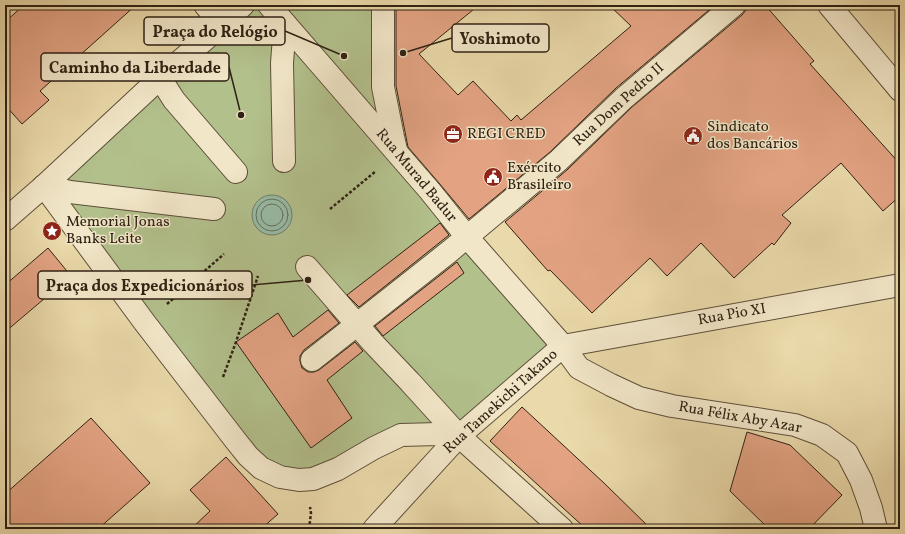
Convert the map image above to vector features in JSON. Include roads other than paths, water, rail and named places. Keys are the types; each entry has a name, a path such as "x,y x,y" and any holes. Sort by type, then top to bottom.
{"street":[{"path":"5,220 44,186 160,78 243,5"},
{"name":"Rua Murad Badur","path":"269,5 397,152 467,237 563,346"},
{"path":"382,5 383,86 397,152"},
{"name":"Rua Dom Pedro II","path":"312,360 356,324 450,252 558,161 624,98 734,5"},
{"path":"829,5 900,90"},
{"path":"208,6 222,25"},
{"path":"284,161 282,63 285,24"},
{"path":"160,78 174,100 236,172"},
{"path":"44,186 77,192 214,209"},
{"path":"44,186 145,323 248,456 261,468 280,477 300,480 313,479 338,469 374,448 401,435 438,434 459,436"},
{"path":"307,267 356,324 459,436 562,529"},
{"name":"Rua Pio XI","path":"563,346 900,285"},
{"name":"Rua Tamekichi Takano","path":"374,529 459,436 563,346"},
{"name":"Rua Félix Aby Azar","path":"563,346 579,368 639,398 672,406 795,425 822,435 847,453 862,480 876,529"}],"water":[{"path":"272,195 280,197 286,201 290,207 292,215 290,223 286,229 280,233 272,235 264,233 258,229 254,223 252,215 254,207 258,201 264,197"}],"place":[{"name":"Yoshimoto","path":"403,53"},
{"name":"Praça do Relógio","path":"344,56"},
{"name":"Caminho da Liberdade","path":"241,115"},
{"name":"REGI CRED","path":"453,134"},
{"name":"Sindicato dos Bancários","path":"693,136"},
{"name":"Exército Brasileiro","path":"493,177"},
{"name":"Memorial Jonas Banks Leite","path":"52,231"},
{"name":"Praça dos Expedicionários","path":"308,280"}]}
